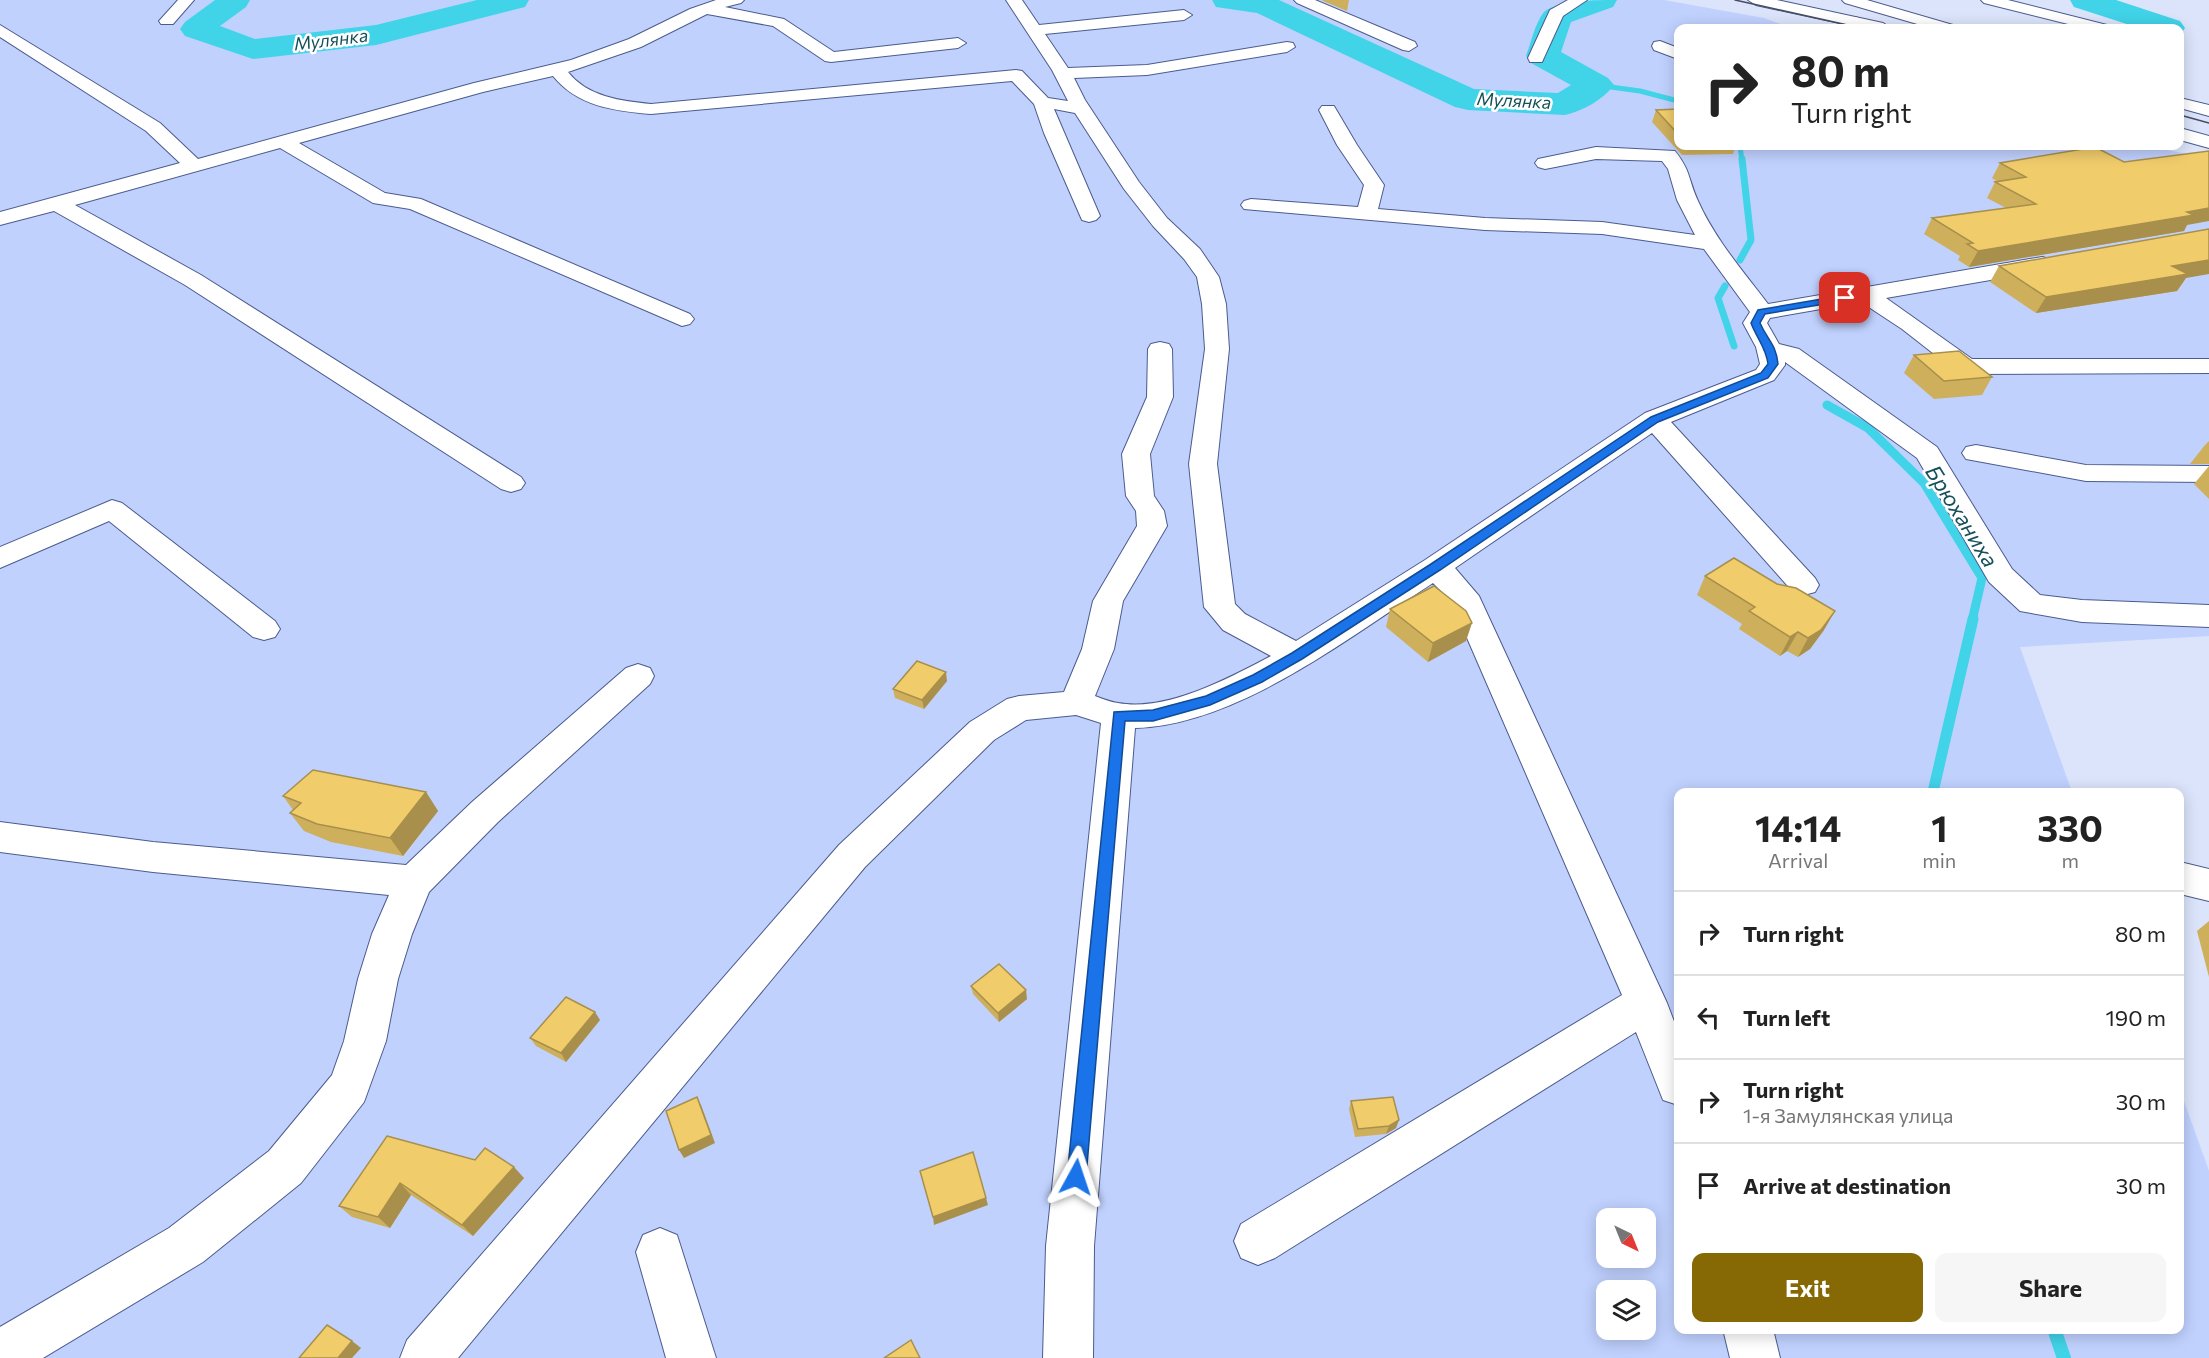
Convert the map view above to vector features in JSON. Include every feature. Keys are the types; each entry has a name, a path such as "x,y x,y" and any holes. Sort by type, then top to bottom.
{"street":[{"path":"167,21 186,0"},
{"path":"0,219 480,87 558,71 637,42 704,8 736,0"},
{"path":"1014,0 1131,185 1160,222 1192,254 1208,277 1214,304 1217,349 1203,464 1220,607 1234,622 1297,656"},
{"path":"1302,0 1409,46"},
{"path":"1536,58 1556,13 1579,0"},
{"path":"1756,0 1848,24"},
{"path":"1850,0 1933,24"},
{"path":"1989,0 2086,24"},
{"path":"704,8 778,22 831,57 958,43"},
{"path":"1034,30 1184,15"},
{"path":"0,30 153,127 193,165"},
{"path":"1660,46 1674,52"},
{"path":"1062,73 1147,70 1287,47"},
{"path":"558,71 570,86 610,105 651,109 1016,75 1042,102 1089,216"},
{"path":"1042,102 1083,110"},
{"path":"2184,104 2209,111"},
{"path":"1328,110 1347,145 1374,185 1366,215"},
{"path":"2184,135 2209,142"},
{"path":"281,140 380,199 414,203 682,319"},
{"path":"1545,163 1596,153 1668,155 1678,168 1687,200 1711,244 1761,312"},
{"path":"56,203 193,280 511,483"},
{"path":"1251,205 1485,224 1602,228 1711,244"},
{"path":"1761,312 2060,261"},
{"path":"1865,294 1910,324 1966,367 2209,366"},
{"path":"425,1358 852,856 982,731 1019,708 1076,703 1119,716 1153,715 1210,700 1257,678 1297,656 1436,567 1654,419 1765,375 1773,364 1772,350 1761,336 1755,323 1761,312"},
{"path":"1076,703 1098,649 1108,601 1152,526 1150,511 1140,496 1136,454 1160,397 1160,349"},
{"path":"1772,350 1790,354 1927,453 2000,575 2031,604 2082,611 2209,616"},
{"path":"1654,419 1804,585"},
{"path":"1976,453 2086,473 2209,474"},
{"path":"0,558 111,510 264,629"},
{"path":"1436,567 1464,596 1646,1003 1674,1075"},
{"path":"0,1355 186,1245 285,1167 349,1087 365,1041 378,979 392,934 414,882 485,812 638,676"},
{"path":"1068,1358 1070,1246 1119,716"},
{"path":"0,837 153,857 414,882"},
{"path":"2184,879 2209,885"},
{"path":"1258,1241 1646,1003"},
{"path":"660,1252 691,1358"},
{"path":"1749,1334 1755,1358"}],"shaded area":[{"path":"0,0 1664,0 1764,18 1781,24 1674,24 1674,150 2167,150 2209,158 2209,636 2020,647 2071,788 1674,788 1674,1334 2184,1334 2184,1101 2209,1171 2209,1358 0,1358"}],"building":[{"path":"1674,109 1674,130 1656,110"},
{"path":"2077,150 2101,150 2124,162 2209,151 2209,208 2187,212 2194,215 1978,251 1967,244 1973,243 1932,218 2036,204 1995,182 2026,177 2000,163"},
{"path":"2209,229 2209,260 2172,266 2188,274 2046,297 1999,266"},
{"path":"1959,351 1992,377 1944,381 1914,355"},
{"path":"1734,558 1777,584 1796,588 1835,611 1821,630 1808,638 1798,632 1790,637 1749,611 1755,607 1705,576"},
{"path":"1434,586 1466,611 1472,623 1433,643 1390,609"},
{"path":"917,661 946,672 922,700 893,689"},
{"path":"313,770 426,792 390,838 317,824 290,813 301,803 283,796"},
{"path":"999,964 1026,990 998,1013 971,986"},
{"path":"566,997 595,1012 561,1053 530,1038"},
{"path":"697,1097 711,1135 679,1150 666,1111"},
{"path":"1393,1097 1399,1120 1389,1126 1358,1129 1351,1101"},
{"path":"387,1136 475,1160 485,1148 514,1167 462,1225 400,1183 378,1217 339,1206"},
{"path":"973,1152 986,1198 933,1217 920,1171"},
{"path":"327,1325 352,1341 338,1358 299,1358"},
{"path":"911,1340 920,1358 884,1358"}],"waterway":[{"name":"Мулянка","path":"235,0 196,29 253,49 376,35 514,0"},
{"name":"Мулянка","path":"1227,0 1264,5 1468,99 1565,104 1596,85 1543,56 1557,16 1602,0"},
{"name":"Мулянка","path":"2085,0 2157,24"},
{"name":"Брюханиха","path":"1596,85 1640,91 1674,100"},
{"name":"Брюханиха","path":"1741,150 1742,161"},
{"name":"Брюханиха","path":"1740,260 1751,240 1742,159"},
{"name":"Брюханиха","path":"1725,286 1718,298 1734,346"},
{"name":"Брюханиха","path":"1827,405 1868,428 1924,483 1982,578 1972,621"},
{"name":"Брюханиха","path":"1934,788 1973,619"},
{"name":"Брюханиха","path":"2056,1334 2064,1358"}],"tram line":[{"path":"1735,0 1843,24"},
{"path":"2184,116 2209,123"}],"route":[{"path":"1076,1177 1119,716 1153,715 1210,700 1297,656 1436,567 1654,419 1765,375 1773,364 1772,350 1761,336 1755,323 1761,312 1845,298"}]}
